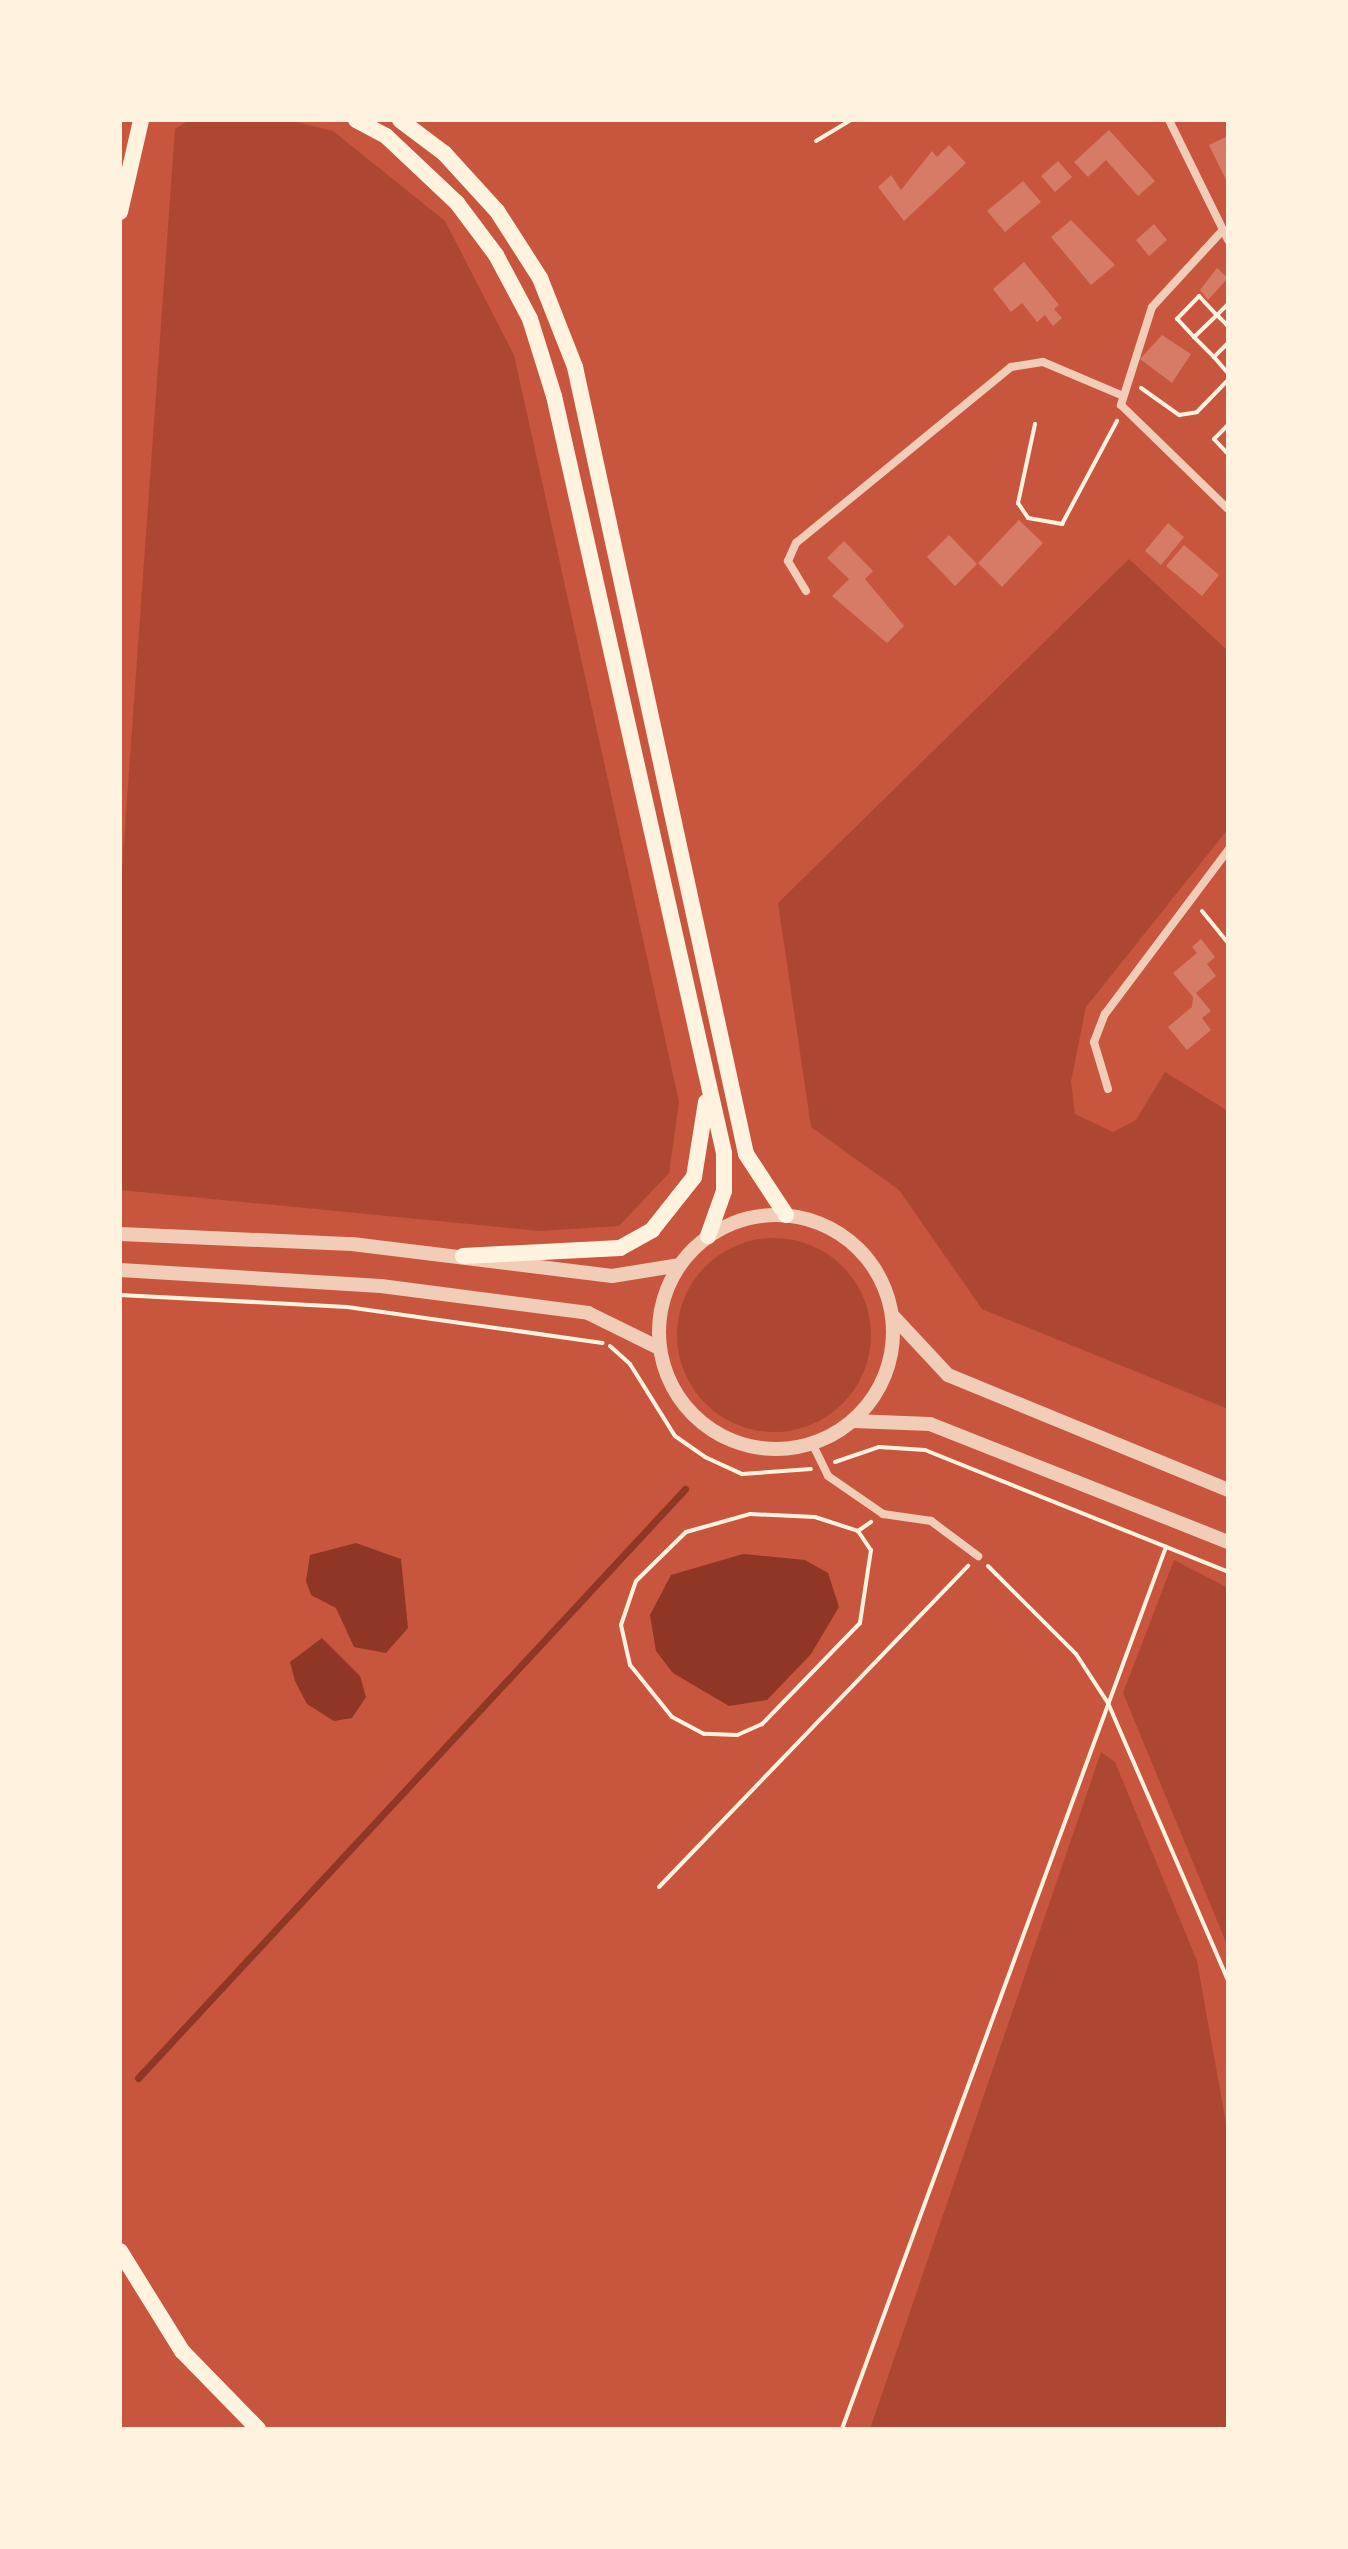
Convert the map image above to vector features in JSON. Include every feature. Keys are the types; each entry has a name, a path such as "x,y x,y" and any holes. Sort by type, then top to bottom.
{"main road":[{"path":"120,212 141,120"},
{"path":"356,120 386,136 457,203 496,255 530,319 554,396 724,1153 724,1191 708,1236"},
{"path":"400,120 444,153 497,211 540,278 575,367 746,1154 786,1215"},
{"path":"463,1256 620,1248 652,1230 694,1177 707,1080"},
{"path":"120,2251 182,2351 258,2429"}],"street":[{"path":"1169,120 1228,240"},
{"path":"1222,231 1162,291 1125,378 1121,395 1124,408 1228,509"},
{"path":"806,591 788,561 796,543 1011,367 1043,362 1121,395"},
{"path":"1108,1089 1094,1042 1105,1014 1228,850"},
{"path":"892,1315 890,1361 854,1421 813,1445 745,1446 713,1432 668,1381 659,1348 665,1292 680,1265 708,1236 759,1216 786,1215 848,1239 871,1263 892,1315 948,1375 1228,1490"},
{"path":"120,1234 463,1256 612,1276 680,1265"},
{"path":"120,1270 381,1286 588,1313 659,1348"},
{"path":"854,1421 930,1424 1228,1542"},
{"path":"813,1445 823,1466 883,1514 931,1521 978,1556"}],"path":[{"path":"816,141 851,120"},
{"path":"1228,327 1199,296 1177,319 1228,373"},
{"path":"1194,337 1228,304"},
{"path":"1214,357 1228,343"},
{"path":"1125,378 1179,415 1197,412 1228,380"},
{"path":"1035,424 1018,503 1028,518 1062,524 1124,408"},
{"path":"1228,425 1214,439 1228,454"},
{"path":"1190,897 1228,943"},
{"path":"120,1295 347,1307 582,1336 610,1345 630,1364 675,1436 705,1457 742,1474 779,1476 823,1466 879,1447 925,1450 1228,1572"},
{"path":"750,1514 815,1517 858,1531 871,1550 860,1623 762,1724 737,1735 704,1734 672,1717 630,1665 621,1625 636,1581 686,1532 750,1514"},
{"path":"858,1531 883,1514"},
{"path":"842,2429 1166,1547"},
{"path":"659,1887 978,1556 1076,1654 1108,1703 1228,1980"}],"shaded area":[{"path":"189,120 288,120 333,131 445,221 514,355 679,1102 669,1173 619,1226 540,1231 120,1190 120,897 175,129"},
{"path":"1129,559 1228,651 1228,829 1086,1007 1071,1081 1075,1114 1113,1132 1136,1120 1165,1072 1228,1111 1228,1409 982,1309 899,1190 811,1127 778,903"},
{"path":"774,1238 811,1246 842,1267 863,1298 871,1335 863,1372 842,1403 811,1424 774,1432 737,1424 706,1403 685,1372 677,1335 685,1298 706,1267 737,1246"},
{"path":"356,1543 401,1559 408,1628 386,1653 354,1647 336,1608 311,1595 306,1581 310,1555"},
{"path":"743,1554 805,1560 828,1573 839,1607 811,1654 767,1700 729,1706 673,1673 656,1651 650,1615 671,1575"},
{"path":"1174,1560 1228,1588 1228,1947 1123,1693"},
{"path":"322,1638 360,1676 366,1697 352,1718 334,1721 307,1704 295,1681 290,1662"},
{"path":"1101,1752 1115,1762 1197,1961 1228,2135 1228,2429 870,2429"}],"building":[{"path":"1109,130 1155,181 1138,196 1106,160 1088,177 1074,162"},
{"path":"1228,136 1228,184 1209,145"},
{"path":"949,145 966,163 904,221 878,187 891,175 901,190 932,151 937,157"},
{"path":"1058,161 1072,177 1055,192 1041,176"},
{"path":"1023,181 1041,202 1005,232 987,211"},
{"path":"1071,220 1115,265 1091,285 1051,237"},
{"path":"1154,224 1167,240 1149,256 1136,240"},
{"path":"1024,262 1059,305 1054,309 1062,318 1053,326 1045,315 1037,322 1022,303 1011,312 993,289"},
{"path":"1217,268 1228,278 1208,300 1200,290"},
{"path":"1162,335 1191,354 1172,383 1140,359"},
{"path":"1019,520 1043,543 1002,587 978,563"},
{"path":"1168,523 1184,537 1161,565 1145,551"},
{"path":"949,535 977,564 955,586 927,557"},
{"path":"844,541 873,571 865,579 904,626 887,643 832,596 849,579 827,558"},
{"path":"1184,545 1219,575 1202,596 1166,566"},
{"path":"1201,939 1215,957 1207,964 1216,976 1196,993 1211,1011 1202,1018 1211,1030 1187,1050 1168,1027 1192,1007 1193,997 1173,973 1197,953 1192,947"}],"waterway":[{"path":"138,2078 685,1489"}]}
